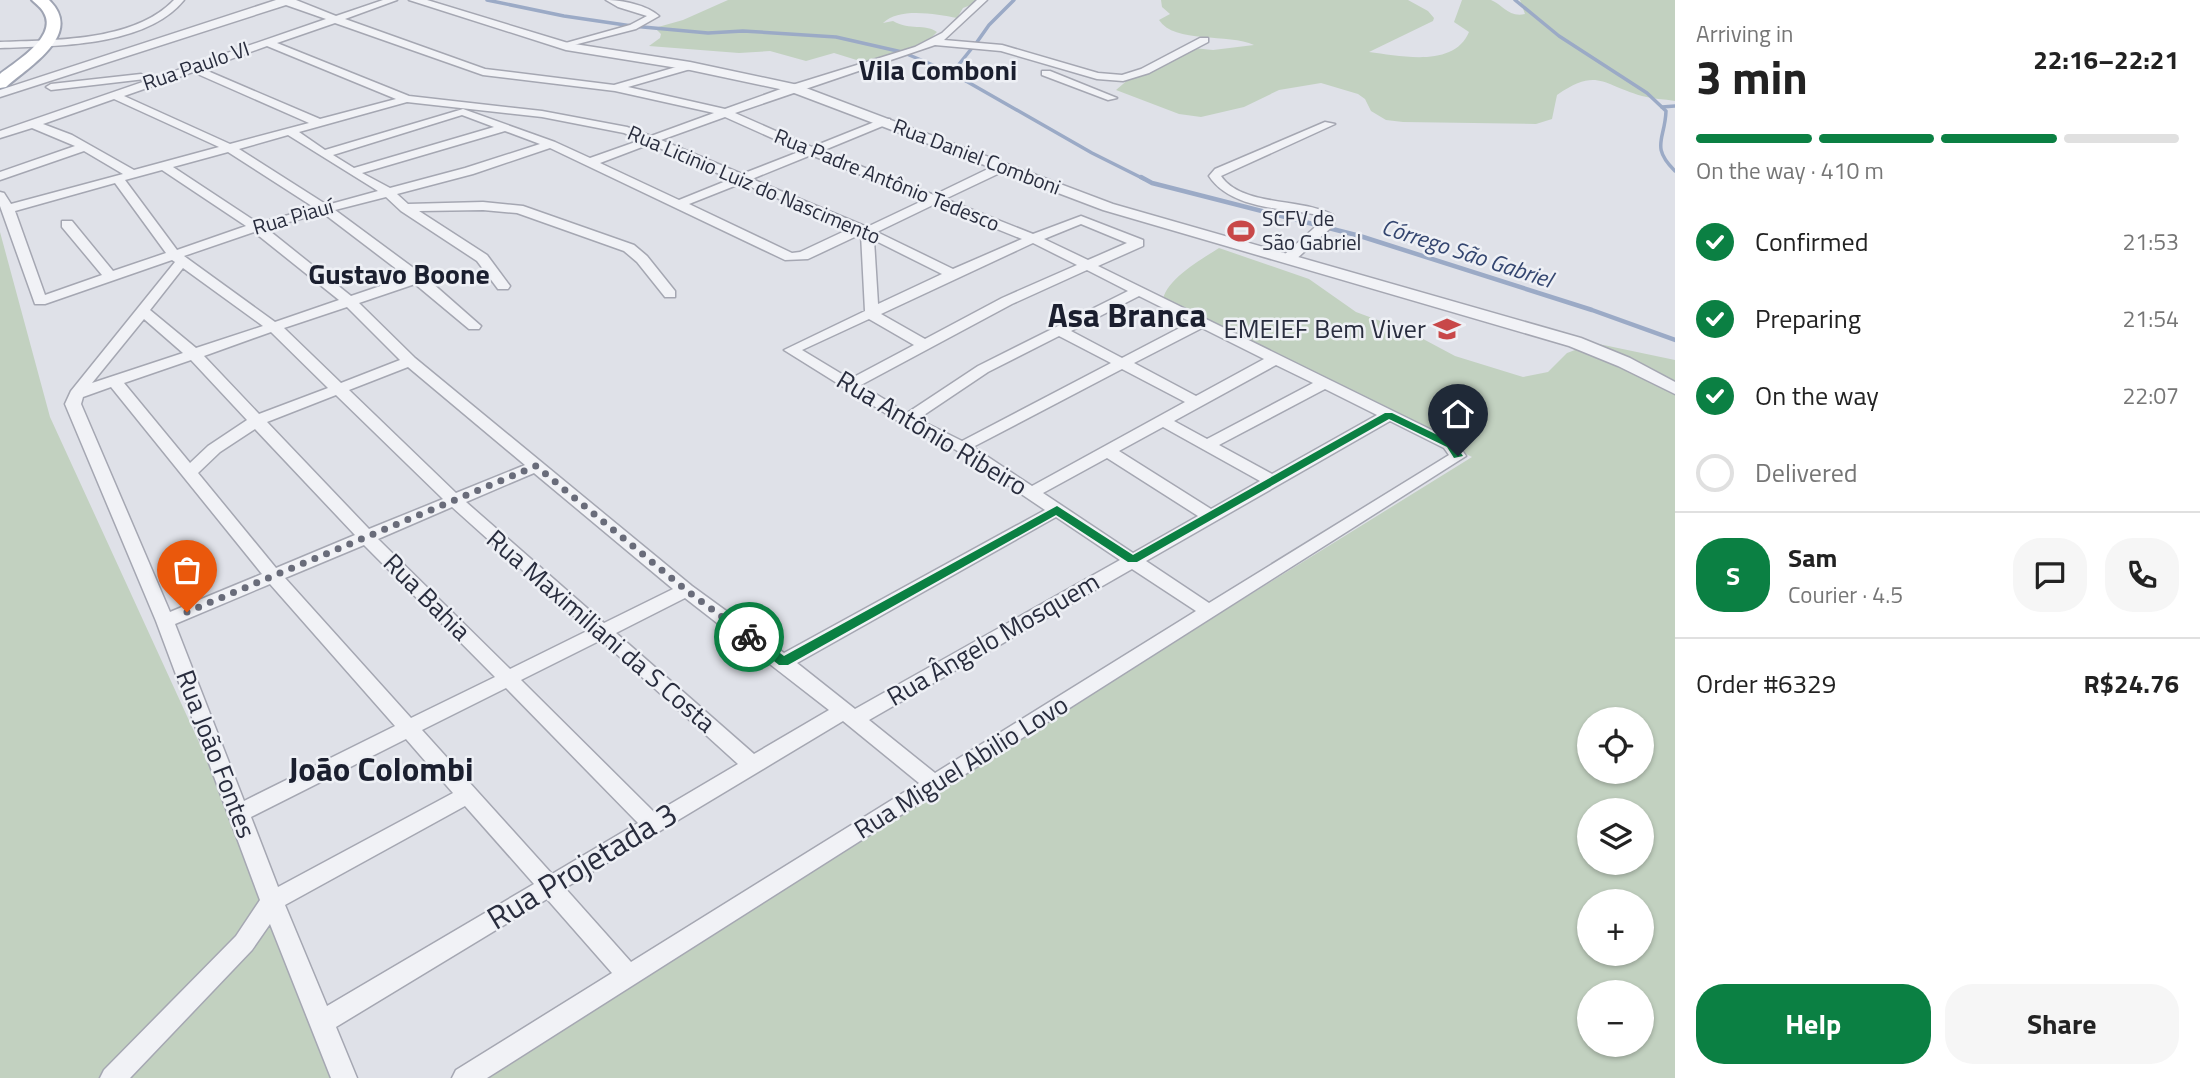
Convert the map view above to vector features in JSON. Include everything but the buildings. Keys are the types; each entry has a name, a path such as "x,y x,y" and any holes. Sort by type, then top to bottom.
{"main road":[{"path":"6,82 55,30 56,19 50,7 40,0"}],"street":[{"path":"0,45 64,43 120,30 159,17 179,0"},
{"name":"Rua Paulo VI","path":"0,135 392,0"},
{"name":"Rua Daniel Comboni","path":"415,0 566,46 690,66 793,88 886,121 1000,168 1108,206 1535,331 1624,362 1675,388"},
{"path":"566,46 637,26 654,16 649,12 620,6 611,0"},
{"path":"591,162 793,88 935,42 947,35 965,14 982,0"},
{"path":"0,94 6,82 286,1"},
{"name":"Rua Padre Antônio Tedesco","path":"286,1 332,20 483,72 615,88 700,105 725,113 814,152 1032,238 1450,445 1458,456"},
{"path":"935,42 1002,48 1097,76 1123,78 1144,71 1203,40"},
{"name":"Rua Licinio Luiz do Nascimento","path":"265,42 407,99 579,120 627,130 864,231 955,275"},
{"path":"981,46 1112,98"},
{"path":"615,88 690,66"},
{"path":"193,68 317,122"},
{"path":"6,82 174,74"},
{"path":"113,95 228,147 324,207 418,278 474,326"},
{"path":"0,196 8,209 407,99"},
{"path":"440,104 551,144 790,257 803,256 864,231 1000,168"},
{"path":"323,154 462,112"},
{"path":"679,204 886,121"},
{"path":"32,124 85,147 125,176"},
{"path":"1289,258 1326,224 1317,211 1234,194 1220,186 1215,176 1279,144 1329,124"},
{"path":"352,172 507,127"},
{"path":"287,130 387,191 405,208 482,258 503,286"},
{"name":"Rua Piauí","path":"8,209 40,301 111,276 178,258 256,227 469,171 551,144"},
{"path":"0,176 85,147"},
{"path":"163,166 256,227 349,302 410,361 686,590 783,662 935,784"},
{"name":"Rua Maximiliani da S Costa","path":"125,176 178,258 275,328 455,502 753,765"},
{"path":"405,208 484,206 527,212 629,248 642,259 670,294"},
{"path":"850,385 1007,301 1138,243 1081,220 1032,238 872,315"},
{"path":"67,224 111,276"},
{"path":"864,231 872,315"},
{"path":"76,394 142,310 178,258"},
{"path":"76,394 418,278"},
{"path":"907,420 982,369 1139,291"},
{"name":"Rua Bahia","path":"142,310 195,355 367,538 653,824"},
{"path":"872,315 923,344"},
{"name":"Rua Antônio Ribeiro","path":"872,315 792,350 907,420 962,447 1210,612"},
{"path":"962,447 1202,322"},
{"path":"1060,331 1198,403"},
{"path":"1033,492 1277,358"},
{"path":"188,473 214,449 256,421 410,361"},
{"path":"115,382 273,576 628,975"},
{"path":"1206,446 1325,383"},
{"name":"Rua João Fontes","path":"76,394 73,404 165,621 272,901 344,1078"},
{"name":"Rua Ângelo Mosquem","path":"849,715 1389,415"},
{"path":"1163,421 1272,481"},
{"path":"1107,451 1210,516"},
{"name":"Rua Miguel Abilio Lovo","path":"465,1078 1458,456"},
{"path":"165,621 536,466"},
{"path":"783,662 1057,510"},
{"path":"239,813 686,590"},
{"name":"Rua Projetada 3","path":"322,1022 753,765 849,715"},
{"path":"113,1078 244,943 272,901 467,795"}],"green space":[{"path":"728,0 984,0 963,8 957,18 908,13 890,18 883,23 893,21 937,32 925,44 905,53 863,62 834,53 806,61 770,51 739,53 649,46 660,38 661,34 656,29 651,29 683,20"},
{"path":"1161,0 1408,0 1428,11 1434,18 1433,21 1369,52 1425,57 1452,51 1462,43 1469,32 1454,22 1462,0 1491,0 1519,15 1525,14 1520,0 1675,0 1675,101 1642,96 1608,83 1591,80 1557,95 1552,119 1536,124 1403,122 1386,120 1371,111 1365,99 1358,94 1321,83 1279,90 1244,107 1201,117 1179,114 1116,90 1130,78 1193,48 1213,50 1254,45 1231,39 1189,35 1166,27 1159,20 1170,14 1162,7"},
{"path":"0,232 50,417 274,906 346,1078 0,1078"},
{"path":"1219,248 1309,279 1356,312 1410,332 1455,356 1523,377 1548,372 1567,353 1594,343 1675,360 1675,1078 471,1078 1472,457 1163,302 1169,286 1194,264"}],"waterway":[{"name":"Córrego São Gabriel","path":"487,0 564,16 632,26 708,33 743,31 836,37 902,52 952,73"},
{"path":"977,42 989,25 1014,0"},
{"path":"1515,0 1559,36 1647,93 1666,111 1661,149 1675,171"},
{"path":"952,73 972,48"},
{"name":"Córrego São Gabriel","path":"952,73 1092,153 1144,179"},
{"path":"1662,107 1675,106"},
{"name":"Córrego São Gabriel","path":"1141,177 1152,183 1360,236 1592,310 1675,340"}],"way so far":[{"path":"187,612 536,466 686,590 749,637"}],"place":[{"name":"SCFV de São Gabriel","path":"1241,231"},
{"name":"EMEIEF Bem Viver","path":"1447,329"}],"district":[{"name":"Vila Comboni","path":"938,70"},
{"name":"Gustavo Boone","path":"399,274"},
{"name":"Asa Branca","path":"1127,315"},
{"name":"João Colombi","path":"381,769"}],"route":[{"path":"749,637 783,662 1057,510 1132,560 1389,415 1450,445 1458,456"}]}
